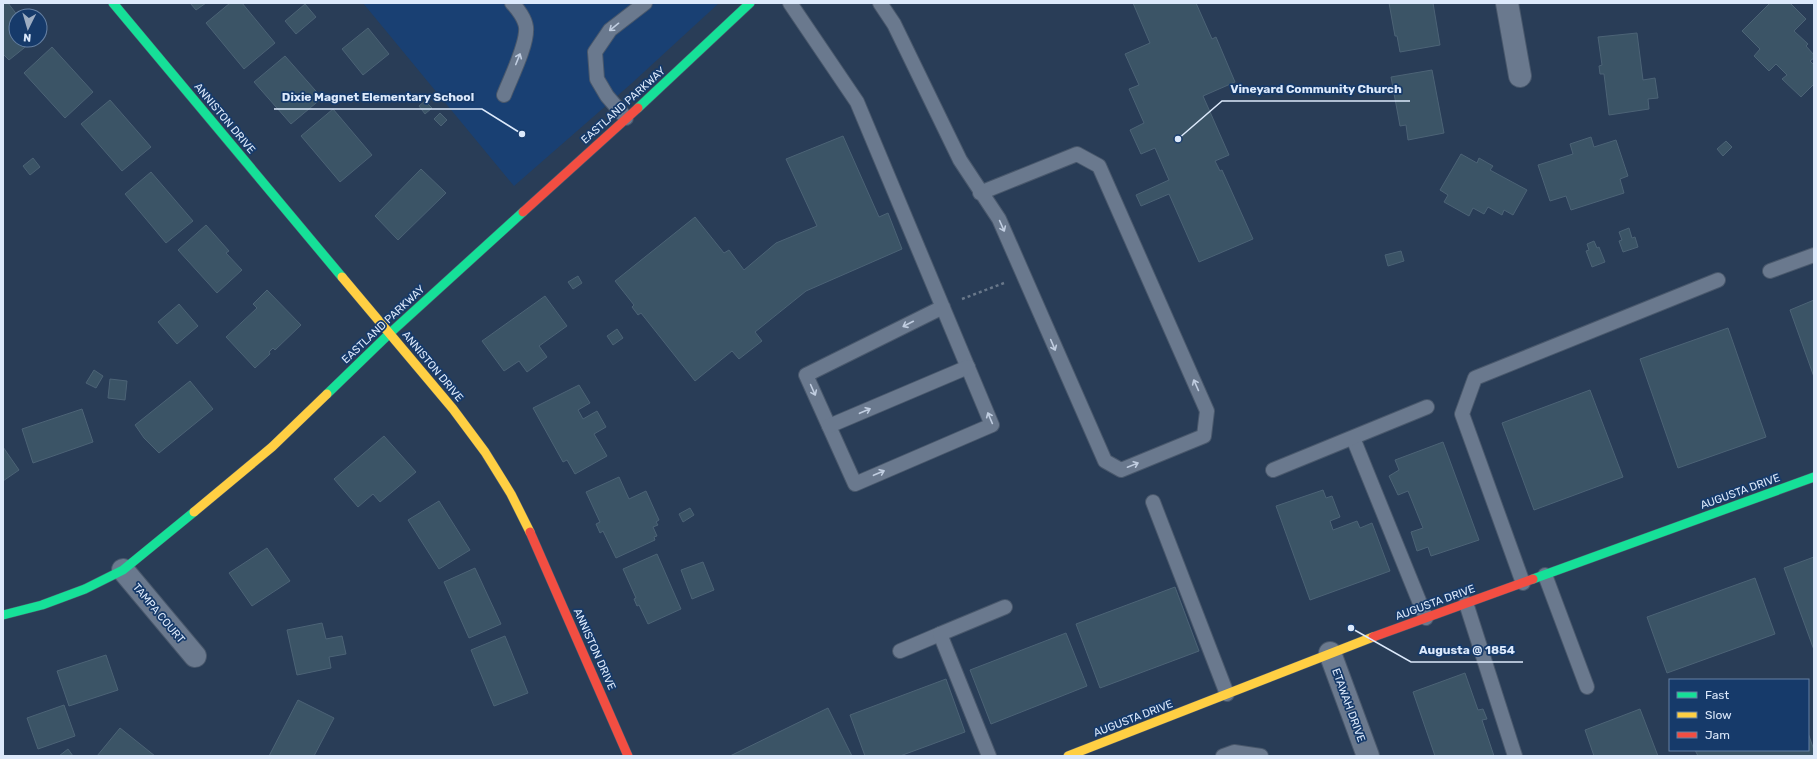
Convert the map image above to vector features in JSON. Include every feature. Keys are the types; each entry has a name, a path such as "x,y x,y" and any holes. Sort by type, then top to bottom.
{"street":[{"name":"ANNISTON DRIVE","path":"113,3 453,409 485,452 511,494 534,541 628,756"},
{"name":"EASTLAND PARKWAY","path":"3,614 42,605 85,589 123,570 272,447 389,334 750,3"},
{"path":"1507,3 1520,76"},
{"name":"AUGUSTA DRIVE","path":"1068,756 1330,653 1814,477"},
{"name":"TAMPA COURT","path":"123,570 195,656"},
{"name":"ETAWAH DRIVE","path":"1330,653 1368,756"}],"lane":[{"path":"504,95 523,47 526,27 519,10 512,3"},
{"path":"626,118 607,96 597,79 595,52 610,30 645,3"},
{"path":"790,3 857,102 943,307 992,425 855,484 806,375 943,307"},
{"path":"880,3 894,24 960,160 980,193 999,220 1105,461 1122,470 1204,436 1207,411 1099,166 1077,154 980,193"},
{"path":"1770,271 1814,255"},
{"path":"1523,583 1462,414 1475,378 1718,280"},
{"path":"829,426 968,367"},
{"path":"1273,470 1427,407"},
{"path":"1353,438 1426,618"},
{"path":"1153,502 1226,694"},
{"path":"1545,575 1587,687"},
{"path":"1466,603 1515,756"},
{"path":"900,651 1005,607"},
{"path":"940,634 989,756"},
{"path":"1223,756 1234,752 1261,756"}],"path":[{"path":"943,307 1023,276"}],"shaded area":[{"path":"363,3 719,3 632,83 514,186"}],"building":[{"path":"3,3 8,3 12,8 8,8 8,48 24,48 9,60 3,54"},
{"path":"190,3 206,3 196,10"},
{"path":"230,3 242,3 275,43 244,69 206,23"},
{"path":"1133,3 1196,3 1212,39 1216,37 1235,82 1203,96 1229,155 1215,161 1220,171 1222,170 1253,239 1199,262 1169,194 1141,206 1136,195 1169,180 1155,148 1141,154 1130,130 1144,123 1129,89 1139,85 1125,54 1150,43"},
{"path":"1389,3 1433,3 1440,45 1400,52 1397,36 1395,36"},
{"path":"1770,3 1790,3 1806,19 1794,31 1808,44 1806,46 1814,55 1814,58 1810,61 1814,65 1814,84 1801,97 1782,79 1787,75 1776,64 1769,71 1754,56 1760,49 1742,31"},
{"path":"305,4 316,17 296,34 285,21"},
{"path":"368,28 389,54 363,75 342,49"},
{"path":"1637,33 1643,80 1655,78 1658,98 1648,99 1649,109 1609,115 1604,74 1600,74 1599,66 1602,65 1598,37"},
{"path":"52,47 93,92 65,118 24,73"},
{"path":"285,56 322,98 291,124 254,82"},
{"path":"1432,70 1444,133 1408,140 1406,125 1400,126 1391,77"},
{"path":"110,100 151,147 122,171 81,124"},
{"path":"425,101 432,108 425,114 419,106"},
{"path":"333,109 372,155 340,182 301,136"},
{"path":"440,113 447,120 441,126 434,119"},
{"path":"843,136 879,217 888,213 902,249 806,291 755,332 762,341 739,359 732,351 695,381 641,313 638,315 632,307 634,305 615,281 695,217 724,253 729,250 744,270 776,243 817,226 786,159"},
{"path":"1591,137 1594,147 1616,140 1628,176 1620,179 1624,193 1571,210 1566,196 1550,201 1538,165 1573,154 1570,144"},
{"path":"1726,141 1732,147 1723,156 1717,149"},
{"path":"1461,154 1477,163 1479,158 1493,166 1490,170 1527,190 1513,215 1504,210 1502,215 1488,207 1484,214 1473,208 1469,216 1444,202 1448,195 1440,190"},
{"path":"33,158 40,167 30,175 23,166"},
{"path":"421,169 446,193 398,240 375,216"},
{"path":"151,172 193,221 166,243 125,194"},
{"path":"206,225 229,251 226,253 242,270 217,293 178,250"},
{"path":"1629,228 1632,238 1635,237 1638,247 1623,252 1619,241 1622,240 1619,232"},
{"path":"1594,241 1597,248 1599,247 1605,262 1592,267 1586,251 1589,250 1587,244"},
{"path":"1401,251 1404,261 1388,266 1385,255"},
{"path":"578,276 582,283 573,289 568,282"},
{"path":"267,290 301,325 275,350 273,348 269,352 270,354 255,368 226,337 257,308 253,304"},
{"path":"545,296 567,326 539,346 547,357 527,372 519,361 504,371 482,341"},
{"path":"1814,300 1814,377 1790,310"},
{"path":"179,304 198,326 177,344 158,322"},
{"path":"1728,328 1766,437 1678,468 1640,359"},
{"path":"617,329 623,338 613,345 607,336"},
{"path":"94,370 103,376 96,388 86,383"},
{"path":"110,379 127,381 125,400 108,398"},
{"path":"190,381 213,409 159,453 144,438 135,425"},
{"path":"579,385 590,403 578,410 583,419 597,411 606,427 594,434 607,456 575,474 567,460 563,462 533,408"},
{"path":"1590,390 1623,477 1534,510 1502,423"},
{"path":"82,409 93,442 33,463 22,429"},
{"path":"384,436 416,472 380,502 373,494 358,507 334,479"},
{"path":"1443,442 1479,540 1431,556 1428,547 1417,551 1411,532 1423,528 1408,491 1398,495 1389,476 1399,470 1395,460"},
{"path":"3,447 19,470 3,481"},
{"path":"619,477 629,499 646,491 659,520 656,522 658,525 653,527 657,536 654,537 655,540 616,558 603,531 600,533 596,524 600,522 586,492"},
{"path":"1323,490 1326,498 1332,496 1340,517 1330,521 1333,530 1357,521 1360,528 1372,523 1390,571 1310,600 1276,506"},
{"path":"439,501 470,550 439,569 408,520"},
{"path":"690,508 694,515 683,522 679,514"},
{"path":"267,548 290,581 252,606 229,573"},
{"path":"657,554 681,609 648,624 639,605 637,606 634,599 636,598 623,569"},
{"path":"1814,557 1814,650 1784,568"},
{"path":"703,562 714,590 692,599 681,570"},
{"path":"475,568 501,624 469,638 444,582"},
{"path":"1755,578 1775,634 1667,673 1647,617"},
{"path":"1175,587 1199,651 1100,688 1076,624"},
{"path":"322,623 326,639 342,636 346,654 329,657 331,668 297,675 287,630"},
{"path":"1066,633 1087,686 991,724 970,670"},
{"path":"505,636 528,693 494,706 471,650"},
{"path":"106,655 118,690 69,706 57,671"},
{"path":"1465,673 1478,710 1483,709 1487,719 1482,720 1494,756 1435,756 1413,692"},
{"path":"946,679 965,732 900,756 865,756 850,715"},
{"path":"298,700 334,718 314,756 269,756"},
{"path":"64,705 75,736 38,749 27,718"},
{"path":"828,708 852,756 730,756"},
{"path":"1640,709 1658,756 1594,756 1585,730"},
{"path":"120,728 155,756 97,756"},
{"path":"1809,736 1814,750 1814,756 1698,756 1696,751 1809,751"},
{"path":"68,749 73,756 59,756"}],"traffic: fast":[{"path":"113,3 342,277"},
{"path":"638,108 750,3"},
{"path":"327,394 389,334 523,212"},
{"path":"1533,579 1814,477"},
{"path":"3,615 42,605 85,589 123,570 194,512"}],"traffic: slow":[{"path":"342,277 453,409 485,452 511,494 530,532"},
{"path":"194,512 272,447 327,394"},
{"path":"1068,756 1373,637"}],"traffic: jam":[{"path":"523,212 638,108"},
{"path":"530,532 628,756"},
{"path":"1373,637 1533,579"}],"place":[{"name":"Dixie Magnet Elementary School","path":"522,134"},
{"name":"Vineyard Community Church","path":"1178,139"},
{"name":"Augusta @ 1854","path":"1351,628"}]}
